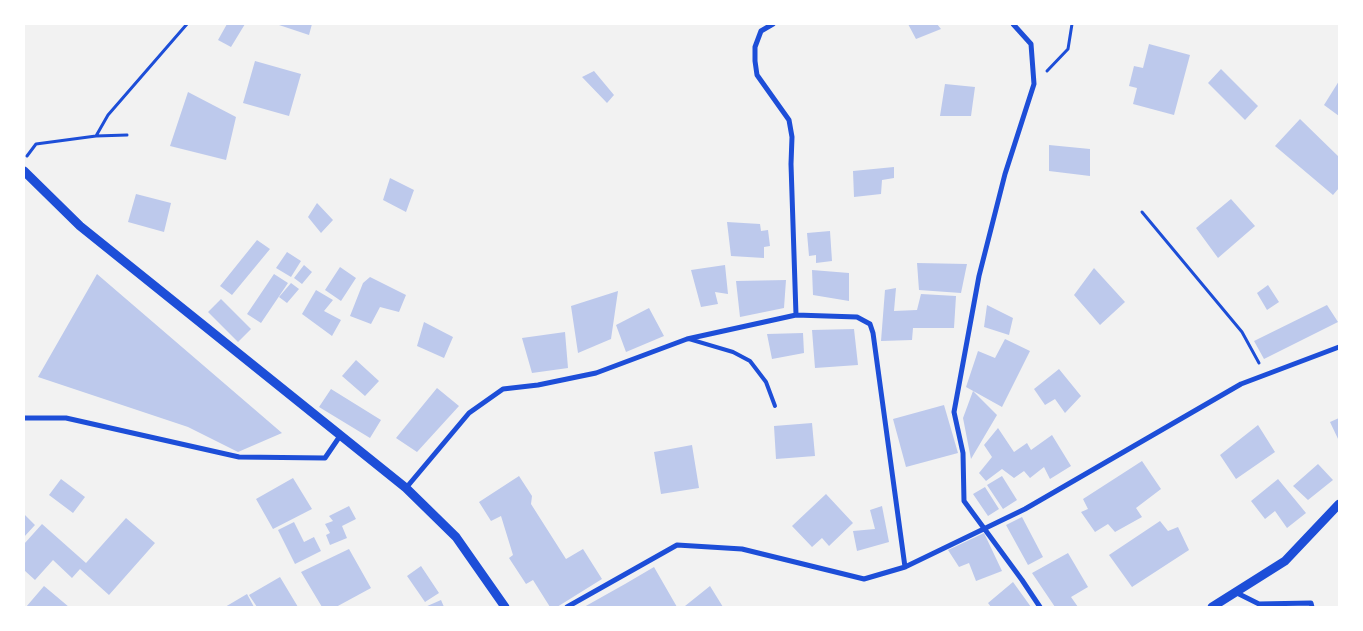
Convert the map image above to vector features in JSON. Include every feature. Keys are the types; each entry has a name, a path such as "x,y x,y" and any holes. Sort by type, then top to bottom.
{"street":[{"path":"773,24 761,31 755,47 755,61 757,75 789,120 792,137 791,164 796,315"},
{"path":"1014,24 1031,44 1034,84 1005,174 984,257 954,412 962,453 964,501 985,527 1040,607"},
{"path":"24,171 80,226 406,488 456,537 505,607"},
{"path":"406,488 469,413 503,388 538,385 596,373 687,339 796,315 857,317 870,324 905,566"},
{"path":"567,607 676,545 742,549 864,579 905,566 1025,509 1241,384 1339,347"},
{"path":"24,418 66,418 239,457 325,458 340,436"},
{"path":"1212,607 1285,561 1339,504"},
{"path":"1236,592 1260,604 1311,603 1312,607"}],"lane":[{"path":"687,339 733,352 750,361 766,382 776,406"}],"path":[{"path":"96,136 108,115 187,24"},
{"path":"1034,84 1068,49 1072,24"},
{"path":"24,160 36,144 96,136 127,135"},
{"path":"1142,212 1242,332 1265,374"}],"building":[{"path":"227,24 245,24 231,47 218,40"},
{"path":"276,24 312,24 309,35"},
{"path":"908,24 937,24 941,29 916,39"},
{"path":"1149,44 1190,55 1174,115 1133,104 1137,88 1129,86 1134,66 1143,68"},
{"path":"255,61 301,74 289,116 243,103"},
{"path":"1221,69 1258,106 1245,120 1208,83"},
{"path":"594,71 614,95 607,103 582,77"},
{"path":"1339,81 1339,116 1324,105"},
{"path":"945,84 975,87 971,116 940,116"},
{"path":"188,92 236,117 226,160 170,146"},
{"path":"1300,119 1339,157 1339,188 1333,195 1275,146"},
{"path":"1049,145 1090,149 1090,176 1049,171"},
{"path":"894,167 894,178 882,180 881,194 854,197 853,171"},
{"path":"390,178 414,190 406,212 383,200"},
{"path":"136,194 171,203 164,232 128,222"},
{"path":"1231,199 1255,226 1218,258 1196,228"},
{"path":"317,203 333,220 321,233 308,217"},
{"path":"727,222 760,224 761,231 768,230 770,246 764,247 764,258 731,256"},
{"path":"830,231 832,261 816,263 816,255 809,256 807,233"},
{"path":"257,240 270,249 232,295 220,286"},
{"path":"287,252 301,261 291,277 276,268"},
{"path":"917,263 967,264 961,293 919,290"},
{"path":"304,265 312,272 302,284 294,278"},
{"path":"725,265 728,294 715,292 718,304 701,307 691,270"},
{"path":"340,267 356,278 341,301 325,290"},
{"path":"1094,268 1125,302 1100,325 1074,295"},
{"path":"812,270 849,273 849,301 813,295"},
{"path":"97,274 282,433 238,452 188,427 38,377"},
{"path":"274,274 288,283 261,323 247,314"},
{"path":"370,277 406,295 399,312 380,307 371,324 350,316 363,283"},
{"path":"786,280 784,308 740,317 736,281"},
{"path":"291,283 299,289 287,303 279,297"},
{"path":"1268,285 1279,302 1267,310 1257,293"},
{"path":"896,288 894,311 917,310 921,294 956,296 954,328 913,328 912,340 881,341 885,290"},
{"path":"316,290 333,300 324,311 341,320 332,336 302,314"},
{"path":"618,291 611,339 578,353 571,306"},
{"path":"221,299 251,329 238,342 208,312"},
{"path":"987,305 1013,318 1009,335 984,327"},
{"path":"1327,305 1338,322 1264,359 1254,341"},
{"path":"649,308 664,336 626,352 616,325"},
{"path":"424,322 453,337 444,358 417,346"},
{"path":"854,329 858,365 815,368 812,330"},
{"path":"565,332 568,368 532,373 522,338"},
{"path":"803,333 804,353 772,359 767,334"},
{"path":"1005,339 1030,351 1002,407 966,387 978,351 995,358"},
{"path":"356,360 379,381 365,396 342,376"},
{"path":"1059,369 1081,396 1065,413 1055,399 1045,405 1034,389"},
{"path":"437,388 459,406 417,452 396,438"},
{"path":"331,389 381,420 370,438 319,407"},
{"path":"973,391 997,415 971,459 963,418"},
{"path":"944,405 958,453 906,467 893,419"},
{"path":"1339,418 1339,441 1330,422"},
{"path":"812,423 815,456 776,459 774,426"},
{"path":"1258,425 1275,452 1236,479 1220,455"},
{"path":"998,428 1014,452 1027,443 1031,450 1052,435 1071,466 1050,479 1044,467 1030,478 1024,471 1014,478 1002,469 986,481 979,473 992,457 984,445"},
{"path":"692,445 699,488 661,494 654,452"},
{"path":"1142,461 1161,489 1136,508 1142,517 1115,532 1108,524 1095,532 1081,512 1088,509 1083,499"},
{"path":"1318,464 1333,480 1308,500 1293,486"},
{"path":"519,476 532,496 531,504 566,559 583,549 602,579 557,607 550,607 533,580 526,584 509,558 513,555 501,516 491,521 479,502"},
{"path":"1002,476 1017,500 1003,509 987,485"},
{"path":"293,478 312,509 273,529 256,499"},
{"path":"61,479 85,497 73,513 49,495"},
{"path":"1278,479 1306,513 1287,528 1275,511 1265,519 1251,501"},
{"path":"985,487 999,509 988,516 973,494"},
{"path":"826,494 853,523 829,546 822,538 812,547 792,526"},
{"path":"349,506 356,519 342,526 347,538 330,545 326,535 330,533 325,524 333,521 329,516"},
{"path":"882,506 889,542 857,551 853,531 875,529 870,510"},
{"path":"24,514 35,525 24,537"},
{"path":"1022,517 1043,557 1028,565 1006,525"},
{"path":"126,518 155,543 109,595 80,569 72,578 53,560 35,580 24,570 24,544 42,524 86,563"},
{"path":"1160,521 1168,531 1178,527 1189,550 1132,587 1109,555"},
{"path":"294,522 304,542 314,537 321,551 295,564 278,530"},
{"path":"984,533 1002,571 976,581 969,563 959,567 948,550"},
{"path":"349,549 371,588 336,607 322,607 301,572"},
{"path":"1068,553 1088,587 1071,597 1078,607 1055,607 1032,573"},
{"path":"421,566 439,593 425,602 407,576"},
{"path":"654,567 677,607 584,607 625,584"},
{"path":"280,577 298,607 257,607 249,595"},
{"path":"1013,582 1031,607 991,607 988,603"},
{"path":"44,586 69,607 26,607"},
{"path":"710,586 723,607 685,607 685,606"},
{"path":"247,594 254,607 225,607"},
{"path":"441,600 444,607 425,607"}]}
